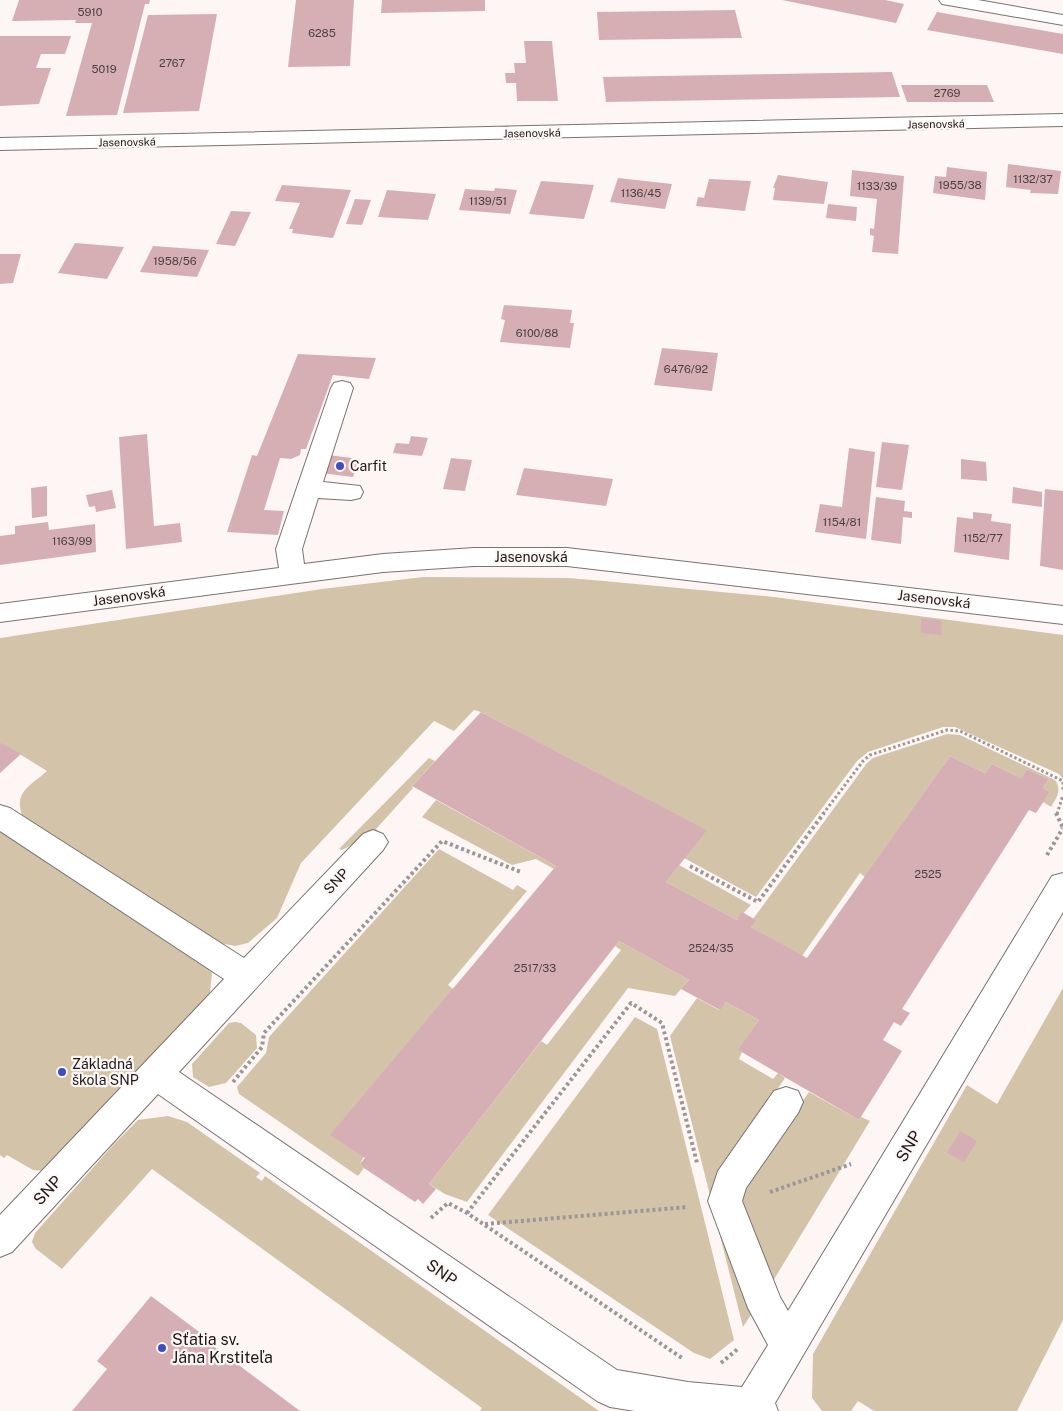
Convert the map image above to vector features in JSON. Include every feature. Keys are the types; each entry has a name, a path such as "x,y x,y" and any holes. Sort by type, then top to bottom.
{"street":[{"path":"948,0 1063,20"},
{"name":"Jasenovská","path":"0,144 1063,120"},
{"path":"293,575 289,549 307,489 342,388"},
{"path":"307,489 351,492"},
{"name":"Jasenovská","path":"0,613 383,563 464,558 567,557 1063,615"},
{"path":"0,816 247,977"},
{"name":"SNP","path":"0,1240 373,842"},
{"name":"SNP","path":"156,1074 610,1388 754,1410 1053,873"},
{"path":"786,1102 716,1203 766,1308 789,1346"}],"path":[{"path":"690,866 758,902 863,761 870,756 947,730 960,731 1063,781 1063,791"},
{"path":"1053,873 1063,828 1056,812 1063,796"},
{"path":"228,1088 262,1047 264,1033 442,841 521,872"},
{"path":"467,1212 631,1003 662,1023 716,1203"},
{"path":"484,1224 751,1199 856,1162 851,1170"},
{"path":"425,1224 448,1203 467,1212 686,1360"},
{"path":"715,1368 742,1345 766,1308"}],"shaded area":[{"path":"423,577 568,578 604,581 774,597 1063,635 1063,779 1059,774 955,727 943,727 868,752 857,761 756,897 684,858 706,830 474,710 454,731 434,721 301,863 277,918 248,943 235,946 219,943 23,818 20,809 21,796 29,786 47,771 0,742 0,638 322,589"},
{"path":"947,734 960,735 1055,780 1058,787 1057,797 1051,807 1043,802 1050,792 1043,788 1049,779 1027,769 1021,778 992,764 985,773 950,756 865,877 860,873 802,956 751,927 753,919 867,763 873,758"},
{"path":"429,758 435,761 376,829 378,831 342,850 339,849"},
{"path":"436,800 556,866 554,869 536,859 512,865 422,817"},
{"name":"Základná škola SNP","path":"0,829 201,960 212,973 210,993 45,1171 33,1170 7,1155 4,1158 0,1155"},
{"path":"439,849 513,890 517,885 527,891 448,985 453,989 360,1164 364,1168 358,1176 239,1094 237,1087 266,1053 269,1037"},
{"path":"679,865 751,905 737,920 666,882"},
{"path":"619,941 689,980 675,996 628,988 467,1202 445,1194 429,1184 541,1041 547,1045 621,950 615,946"},
{"path":"1063,988 1063,1320 1017,1411 874,1411 858,1401 851,1411 822,1411 812,1398 813,1354 967,1085 997,1104"},
{"path":"697,998 719,1010 726,1002 759,1020 739,1050 742,1052 739,1059 773,1079 778,1073 785,1078 718,1176 754,1310 743,1327 670,1036"},
{"path":"635,1017 657,1029 734,1340 710,1359 694,1353 488,1215"},
{"path":"229,1023 241,1023 256,1035 257,1048 226,1083 209,1087 193,1077 192,1064"},
{"path":"809,1092 859,1120 861,1117 870,1121 770,1286 740,1208 741,1189"},
{"path":"168,1116 187,1122 260,1173 256,1177 262,1181 265,1176 599,1411 480,1411 482,1408 152,1169 62,1269 36,1249 32,1242 35,1233 114,1144 138,1120"}],"building":[{"path":"19,0 150,0 149,4 145,4 117,115 66,116 92,23 75,23 76,20 12,21"},
{"path":"296,0 354,0 350,66 288,67"},
{"path":"382,0 485,0 485,11 381,13"},
{"path":"782,0 885,0 904,4 896,23"},
{"path":"735,10 742,38 599,40 597,12"},
{"path":"937,12 1063,34 1063,54 927,30"},
{"path":"217,14 199,111 123,113 148,15"},
{"path":"0,36 71,36 65,54 41,54 36,68 51,68 39,104 0,106"},
{"path":"524,41 552,41 558,101 517,101 516,83 506,83 505,73 515,73 514,63 526,63"},
{"path":"892,72 900,97 606,102 603,77"},
{"path":"901,85 987,85 994,102 907,102"},
{"path":"1008,164 1061,171 1058,194 1030,193 1031,190 1006,187"},
{"path":"947,167 987,172 985,200 933,193 935,176 946,177"},
{"path":"852,170 904,176 898,254 872,252 874,236 870,235 870,228 874,229 877,199 850,196"},
{"path":"778,175 828,182 824,204 773,200 775,188 773,188"},
{"path":"618,178 672,184 665,209 610,202"},
{"path":"709,179 751,181 745,211 696,206 698,197 704,198"},
{"path":"541,181 594,185 584,219 529,214"},
{"path":"282,185 351,190 333,238 292,233 293,229 289,229 300,203 275,201"},
{"path":"495,188 517,190 510,214 459,210 465,189 494,191"},
{"path":"387,190 436,194 428,220 378,217"},
{"path":"355,199 371,200 362,225 346,224"},
{"path":"828,204 857,207 856,221 826,218"},
{"path":"231,211 251,212 235,246 216,244"},
{"path":"75,243 124,247 107,279 58,273"},
{"path":"153,246 209,250 197,277 140,272"},
{"path":"0,254 21,254 13,283 0,284"},
{"path":"504,305 572,310 570,323 574,323 570,348 500,342 505,320 501,319"},
{"path":"662,348 718,353 712,391 654,385"},
{"path":"298,354 376,358 369,379 333,375 306,449 301,449 300,455 291,459 280,458 264,510 284,511 278,535 227,532 252,455 257,456"},
{"path":"147,434 154,526 180,523 182,542 126,549 119,437"},
{"path":"411,436 428,438 422,456 393,453 396,443 409,444"},
{"path":"882,442 909,445 902,490 876,487"},
{"path":"849,448 875,452 866,539 815,532 820,504 842,507"},
{"name":"Carfit","path":"328,455 360,459 353,477 321,473"},
{"path":"451,458 472,460 465,491 443,489"},
{"path":"961,459 986,462 987,481 961,479"},
{"path":"524,468 613,479 606,506 516,495"},
{"path":"47,486 47,516 32,518 31,488"},
{"path":"1013,487 1042,492 1042,507 1012,503"},
{"path":"1045,489 1063,491 1063,570 1040,566"},
{"path":"112,490 116,508 96,512 95,506 89,507 86,495"},
{"path":"876,497 905,501 904,511 912,512 912,518 903,517 901,544 871,540"},
{"path":"973,512 992,514 991,521 1011,524 1009,560 954,552 957,517 973,519"},
{"path":"48,522 49,530 95,524 96,552 0,565 0,536 15,534 15,526"},
{"path":"921,618 941,620 942,635 921,633"},
{"path":"481,712 707,830 666,882 737,920 742,912 756,920 751,927 807,958 950,756 985,773 992,764 1021,778 1027,769 1049,779 1043,788 1050,792 1036,813 1029,810 902,1009 910,1013 901,1026 894,1022 883,1040 902,1051 859,1120 738,1050 759,1020 726,1002 720,1010 681,989 689,980 619,941 429,1184 436,1189 423,1204 418,1199 415,1202 364,1168 360,1164 365,1158 330,1135 556,866 412,786"},
{"path":"0,742 21,754 0,773"},
{"path":"960,1131 977,1141 964,1162 947,1153"},
{"name":"Sťatia sv. Jána Krstiteľa","path":"151,1296 202,1334 200,1336 300,1411 72,1411 107,1369 97,1361"}],"place":[{"name":"Carfit","path":"340,466"},
{"name":"Základná škola SNP","path":"62,1072"},
{"name":"Sťatia sv. Jána Krstiteľa","path":"162,1348"}]}
